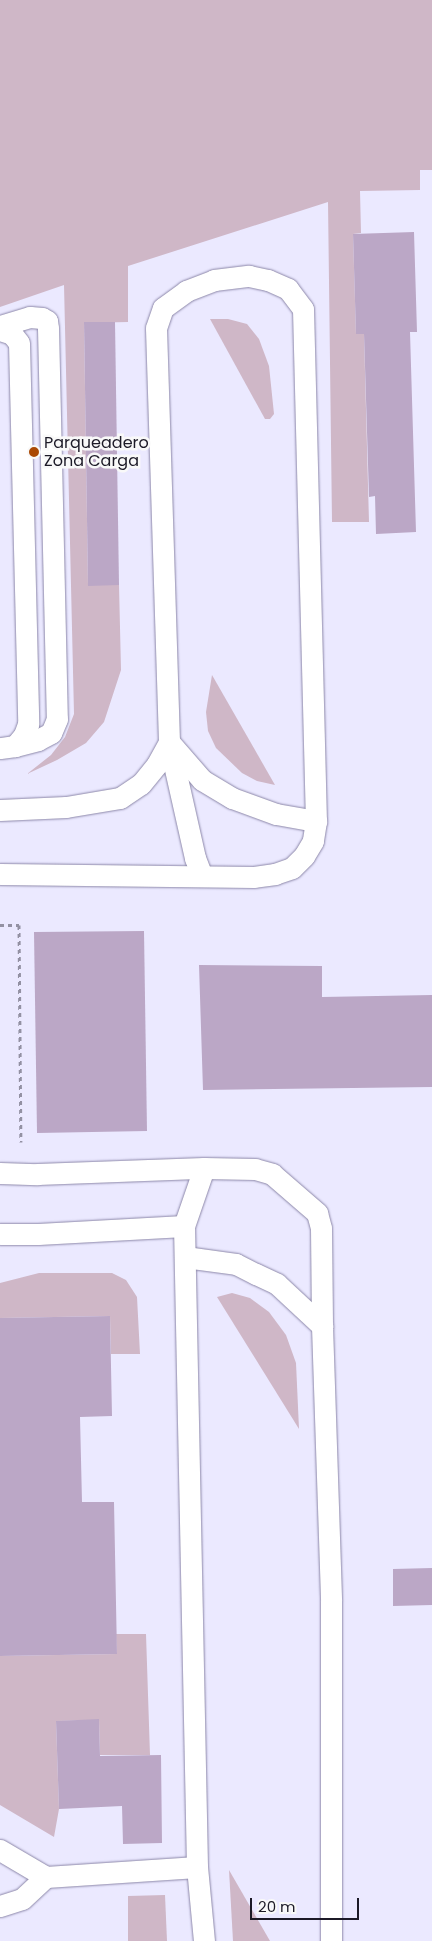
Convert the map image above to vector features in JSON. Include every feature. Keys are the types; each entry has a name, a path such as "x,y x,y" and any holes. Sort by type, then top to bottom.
{"lane":[{"path":"0,874 202,876 254,876 275,874 292,868 304,856 313,841 316,821 303,309 288,289 268,280 249,276 214,280 186,291 163,308 156,328 169,742 196,858 202,876"},
{"path":"0,326 30,317 42,318 47,321 48,328 56,719 51,733 38,740 8,747"},
{"path":"0,330 12,334 19,343 28,724 24,734 8,747"},
{"path":"0,810 66,806 120,798 141,784 157,764 169,742"},
{"path":"169,742 202,780 232,798 276,814 316,821"},
{"path":"204,1168 184,1226 197,1867 204,1941"},
{"path":"0,1173 37,1174 204,1168 255,1169 272,1174 317,1213 321,1228 330,1601 332,1941"},
{"path":"0,1234 38,1234 184,1226"},
{"path":"185,1257 236,1264 277,1284 322,1326"},
{"path":"0,1850 46,1877 197,1867"},
{"path":"0,1906 22,1899 46,1877"}],"path":[{"path":"0,925 19,924 22,1142 14,1142"}],"shaded area":[{"path":"0,0 432,0 432,170 420,170 420,190 360,191 361,233 353,234 356,334 364,334 369,522 332,522 328,202 128,266 128,322 84,323 88,585 119,585 121,670 104,722 86,743 57,760 27,774 51,755 65,737 74,714 64,285 0,307"},
{"path":"210,319 228,319 247,324 259,339 269,366 274,414 270,419 265,419"},
{"path":"212,675 275,785 257,781 242,773 216,748 208,731 206,712"},
{"path":"39,1273 112,1273 126,1280 137,1297 140,1354 111,1354 110,1316 0,1318 0,1283"},
{"path":"232,1293 250,1298 269,1312 286,1335 296,1363 299,1429 217,1297"},
{"path":"116,1634 146,1634 150,1755 100,1755 99,1720 56,1721 59,1809 54,1837 0,1805 0,1656 117,1654"},
{"path":"229,1870 270,1941 233,1941"},
{"path":"165,1895 167,1941 128,1941 128,1896"}],"building":[{"path":"414,232 417,332 410,332 416,532 376,534 375,496 369,497 364,334 356,334 353,234"},
{"path":"84,322 115,322 119,585 88,586"},
{"path":"144,931 147,1131 37,1133 34,932"},
{"path":"199,965 322,966 322,997 432,995 432,1087 203,1090"},
{"path":"110,1316 112,1416 80,1417 82,1502 114,1502 117,1654 0,1656 0,1318"},
{"path":"432,1568 432,1605 393,1606 393,1569"},
{"path":"99,1719 100,1756 161,1755 162,1843 123,1844 122,1806 59,1809 56,1721"}],"place":[{"name":"Parqueadero Zona Carga","path":"34,452"}]}
